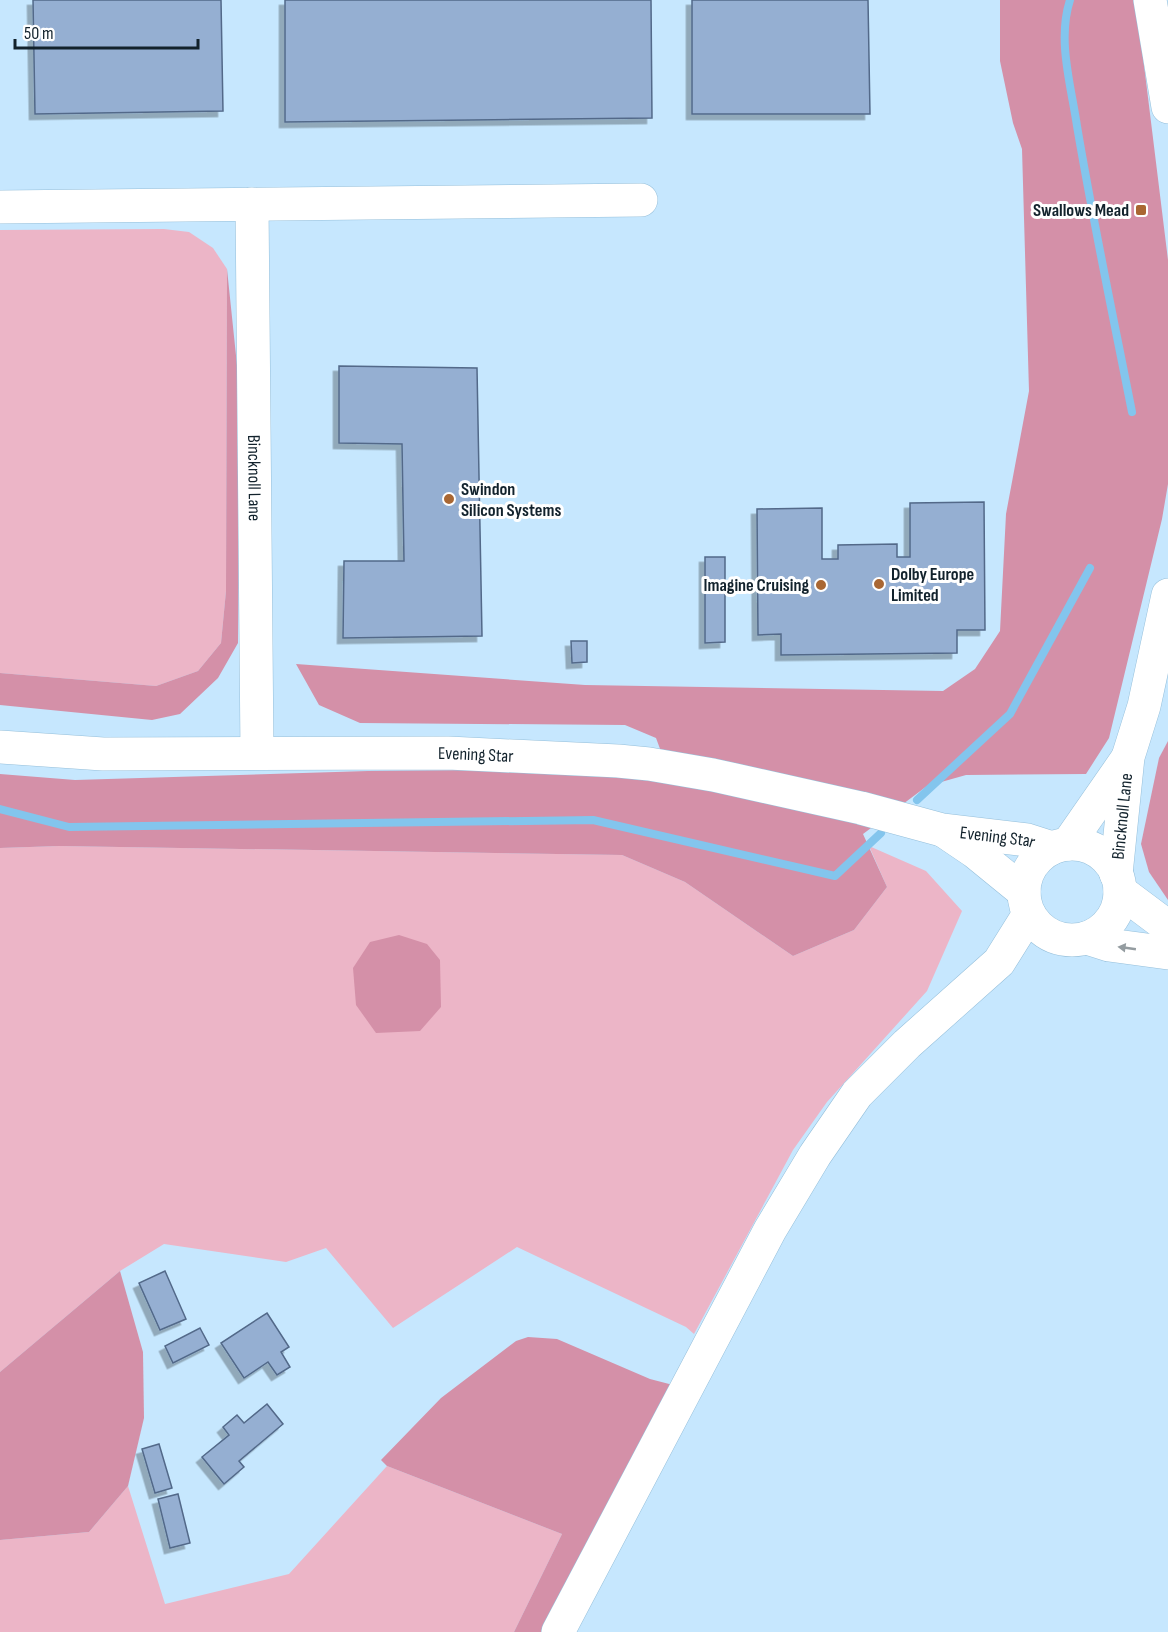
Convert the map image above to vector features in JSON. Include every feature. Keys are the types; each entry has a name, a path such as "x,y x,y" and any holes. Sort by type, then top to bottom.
{"street":[{"path":"1150,0 1168,107"},
{"path":"0,207 641,200"},
{"name":"Bincknoll Lane","path":"252,204 257,752"},
{"name":"Bincknoll Lane","path":"1118,883 1128,757 1143,706 1168,595"},
{"name":"Evening Star","path":"0,747 103,754 257,752 471,754 649,764 761,785 861,808 942,830 1060,846"},
{"name":"Bincknoll Lane","path":"1060,846 1128,757"},
{"name":"Evening Star","path":"942,830 975,852 1026,903"},
{"path":"558,1632 764,1240 815,1155 857,1094 907,1044 999,963 1095,934 1109,923 1119,903 1118,883 1113,867 1100,853 1081,845 1060,846 1035,862 1026,879 1026,903 999,963"},
{"path":"1118,883 1168,927"},
{"path":"1026,903 1043,931 1109,945 1168,953"}],"shaded area":[{"path":"1000,0 1136,0 1168,260 1168,484 1162,519 1109,738 1086,774 966,775 927,786 863,834 887,887 854,930 793,956 685,882 622,855 59,846 0,848 0,774 75,780 368,771 580,769 669,773 656,738 625,725 360,723 319,705 296,664 585,685 943,691 975,669 1000,631 1006,514 1029,391 1022,149 1013,123 1000,61"},
{"path":"164,229 189,232 213,248 227,269 226,591 221,643 198,671 156,686 0,673 0,230"},
{"path":"227,269 240,394 238,643 218,678 180,714 152,720 0,705 0,673 156,686 198,671 221,643 226,591"},
{"path":"1168,741 1168,900 1149,872 1141,844 1159,758"},
{"path":"59,846 622,855 685,882 793,956 854,930 887,887 869,846 926,871 962,911 927,991 827,1102 793,1150 694,1334 686,1327 517,1247 393,1328 326,1248 286,1262 164,1244 120,1271 0,1372 0,848"},
{"path":"399,935 427,944 440,960 441,1007 420,1031 376,1033 356,1005 353,968 370,942"},
{"path":"120,1271 143,1352 144,1418 128,1486 89,1532 0,1540 0,1372"},
{"path":"528,1337 557,1339 650,1379 673,1385 552,1632 514,1632 562,1534 387,1466 381,1460 441,1398 516,1341"},
{"path":"387,1466 562,1534 514,1632 0,1632 0,1540 89,1532 128,1486 165,1604 289,1574"}],"building":[{"path":"33,0 221,0 223,111 35,114"},
{"path":"285,0 651,0 652,118 285,122"},
{"path":"692,0 868,0 870,114 692,114"},
{"path":"339,366 477,368 482,636 343,638 344,561 404,561 402,444 339,443"},
{"path":"984,502 985,630 957,630 957,653 781,655 781,634 758,635 757,509 822,508 822,559 838,559 838,545 897,544 897,557 910,557 910,503"},
{"path":"705,557 725,557 725,642 705,643"},
{"path":"571,641 587,641 587,662 572,663"},
{"path":"165,1271 186,1319 160,1330 139,1283"},
{"path":"267,1313 289,1347 281,1352 290,1367 277,1375 268,1362 244,1378 221,1343"},
{"path":"200,1328 209,1345 173,1363 165,1346"},
{"path":"267,1404 283,1424 239,1461 244,1467 224,1484 202,1457 229,1435 223,1427 237,1415 244,1423"},
{"path":"159,1444 172,1488 155,1493 142,1449"},
{"path":"178,1494 190,1543 170,1548 158,1499"}],"waterway":[{"path":"1070,0 1065,31 1069,79 1096,233 1132,412"},
{"path":"917,800 1010,714 1090,568"},
{"path":"0,809 69,827 593,820 835,876 881,833"}],"place":[{"name":"Swallows Mead","path":"1141,210"},
{"name":"Swindon Silicon Systems","path":"449,499"},
{"name":"Dolby Europe Limited","path":"879,584"},
{"name":"Imagine Cruising","path":"821,585"}]}
